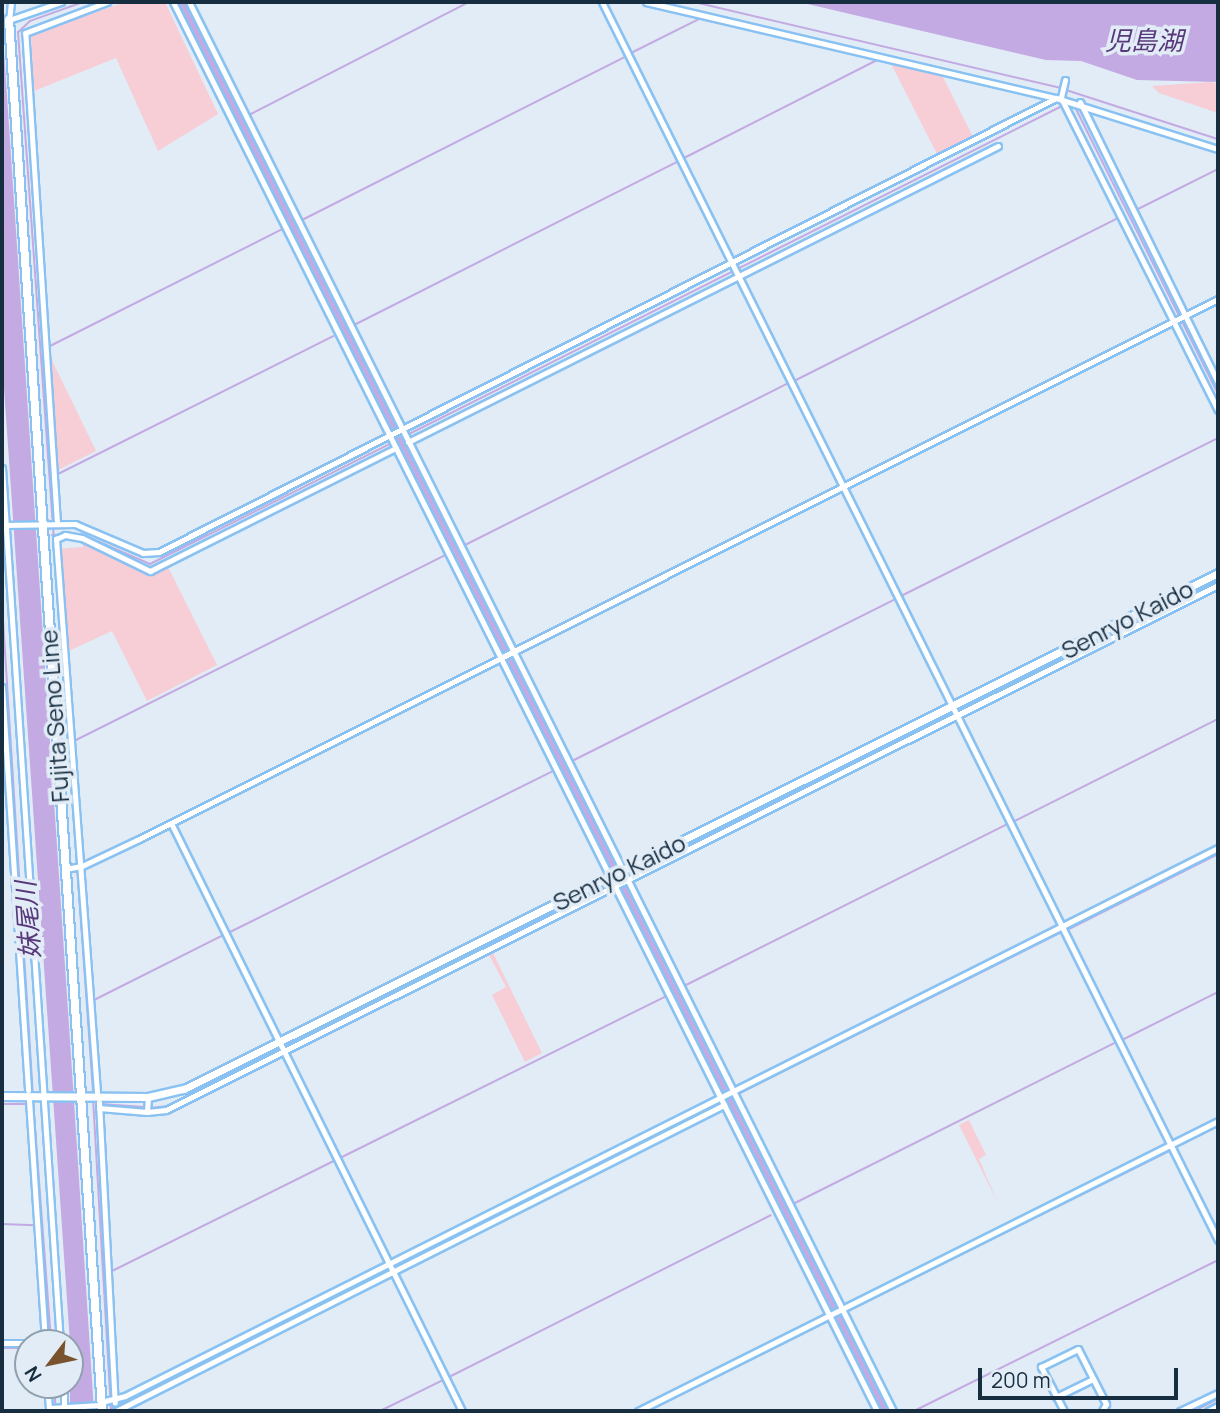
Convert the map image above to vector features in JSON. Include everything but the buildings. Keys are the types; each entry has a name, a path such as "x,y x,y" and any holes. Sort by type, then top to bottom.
{"main road":[{"name":"Fujita Seno Line","path":"9,20 35,286 47,523 74,868 80,1097 109,1405"}],"street":[{"path":"11,2 9,20 61,2"},
{"path":"47,523 54,475 45,348 35,286 25,33 107,2"},
{"path":"173,2 286,223 404,434 613,887 733,1093 789,1204 839,1312 877,1411"},
{"path":"189,2 343,326 396,448 455,545 506,654 566,761 626,880 724,1105 893,1411"},
{"path":"602,2 1218,1240"},
{"path":"646,2 1067,100 1218,149"},
{"path":"1064,82 1067,100 1218,383"},
{"path":"97,1092 74,868 71,741 56,539 72,536 94,539 150,571 227,525 391,435 404,434 735,270 1067,100"},
{"path":"1067,100 1182,318 1218,410"},
{"path":"404,434 735,270 998,146"},
{"path":"286,223 295,219"},
{"path":"74,868 171,823 1218,299"},
{"path":"4,525 47,523 94,539 153,554 227,525 396,448"},
{"path":"2,468 26,944 28,1090"},
{"name":"Senryo Kaido","path":"2,1096 80,1097 148,1106 281,1048 609,876 954,712 1218,573"},
{"path":"109,1405 99,1106 148,1106 166,1110 281,1048 613,887 954,712 1218,585"},
{"path":"2,687 26,944 44,1097 59,1329"},
{"path":"556,766 566,761"},
{"path":"171,823 462,1411"},
{"path":"390,1268 721,1097 1063,930 1218,848"},
{"path":"29,1100 44,1329"},
{"path":"58,1409 109,1405 724,1105"},
{"path":"638,1411 1172,1148 1218,1121"},
{"path":"778,1207 789,1204"},
{"path":"1063,1411 1041,1367 1078,1349 1106,1404 1102,1411"},
{"path":"1056,1398 1093,1379"},
{"path":"1180,1411 1218,1392"},
{"path":"1208,1411 1218,1406"}],"shaded area":[{"path":"125,2 165,2 218,114 158,151 116,58 34,91 31,35"},
{"path":"888,58 941,73 974,139 938,156"},
{"path":"1211,82 1218,84 1218,113 1159,93 1152,86"},
{"path":"47,350 96,451 58,470 56,470"},
{"path":"83,541 152,573 167,565 217,665 147,701 112,631 64,653 57,549 83,547"},
{"path":"492,951 542,1053 525,1062 492,995 506,987 488,953"},
{"path":"969,1120 986,1155 979,1159 997,1201 959,1125"}],"water":[{"name":"児島湖","path":"799,2 1218,2 1218,82 1137,80 1081,61 1046,60"},
{"name":"妹尾川","path":"2,21 94,1411 70,1411 70,1399 84,1399 84,1329 69,1329 2,359"}],"waterway":[{"path":"83,2 30,21 18,32 93,1092"},
{"path":"183,2 612,864"},
{"path":"249,115 469,2"},
{"path":"694,2 1061,88"},
{"path":"631,53 701,18"},
{"path":"302,220 626,56"},
{"path":"684,158 881,58"},
{"path":"1066,90 1218,139"},
{"path":"1074,105 1218,394"},
{"path":"407,435 1062,106"},
{"path":"354,325 678,161"},
{"path":"1136,210 1218,169"},
{"path":"794,381 1118,218"},
{"path":"290,225 296,222"},
{"path":"48,347 281,230"},
{"path":"1180,322 1218,303"},
{"path":"847,488 1170,327"},
{"path":"344,331 349,328"},
{"path":"56,475 333,336"},
{"path":"463,546 787,384"},
{"path":"901,596 1218,438"},
{"path":"52,535 81,534 150,564 388,445"},
{"path":"517,653 842,491"},
{"path":"74,741 444,556"},
{"path":"641,868 1218,581"},
{"path":"572,761 895,599"},
{"path":"2,604 33,1091"},
{"path":"1013,822 1218,719"},
{"path":"560,767 566,764"},
{"path":"230,932 551,772"},
{"path":"684,986 1008,824"},
{"path":"85,869 131,846"},
{"path":"1067,930 1218,854"},
{"path":"150,1108 168,1106 598,890"},
{"path":"626,892 887,1411"},
{"path":"738,1094 1062,932"},
{"path":"94,1000 223,935"},
{"path":"674,992 679,989"},
{"path":"1122,1040 1218,992"},
{"path":"340,1158 664,997"},
{"path":"793,1204 1117,1042"},
{"path":"93,1098 110,1396"},
{"path":"33,1101 50,1329"},
{"path":"2,1104 26,1104"},
{"path":"101,1104 144,1107"},
{"path":"111,1409 716,1104"},
{"path":"1176,1147 1218,1126"},
{"path":"847,1311 1171,1150"},
{"path":"112,1271 334,1161"},
{"path":"449,1377 771,1215"},
{"path":"2,1224 35,1225"},
{"path":"914,1411 1218,1260"},
{"path":"646,1411 825,1321"},
{"path":"2,1348 14,1348"},
{"path":"380,1411 443,1380"},
{"path":"55,1399 56,1411"},
{"path":"1194,1411 1218,1399"},
{"path":"110,1402 111,1411"}]}
